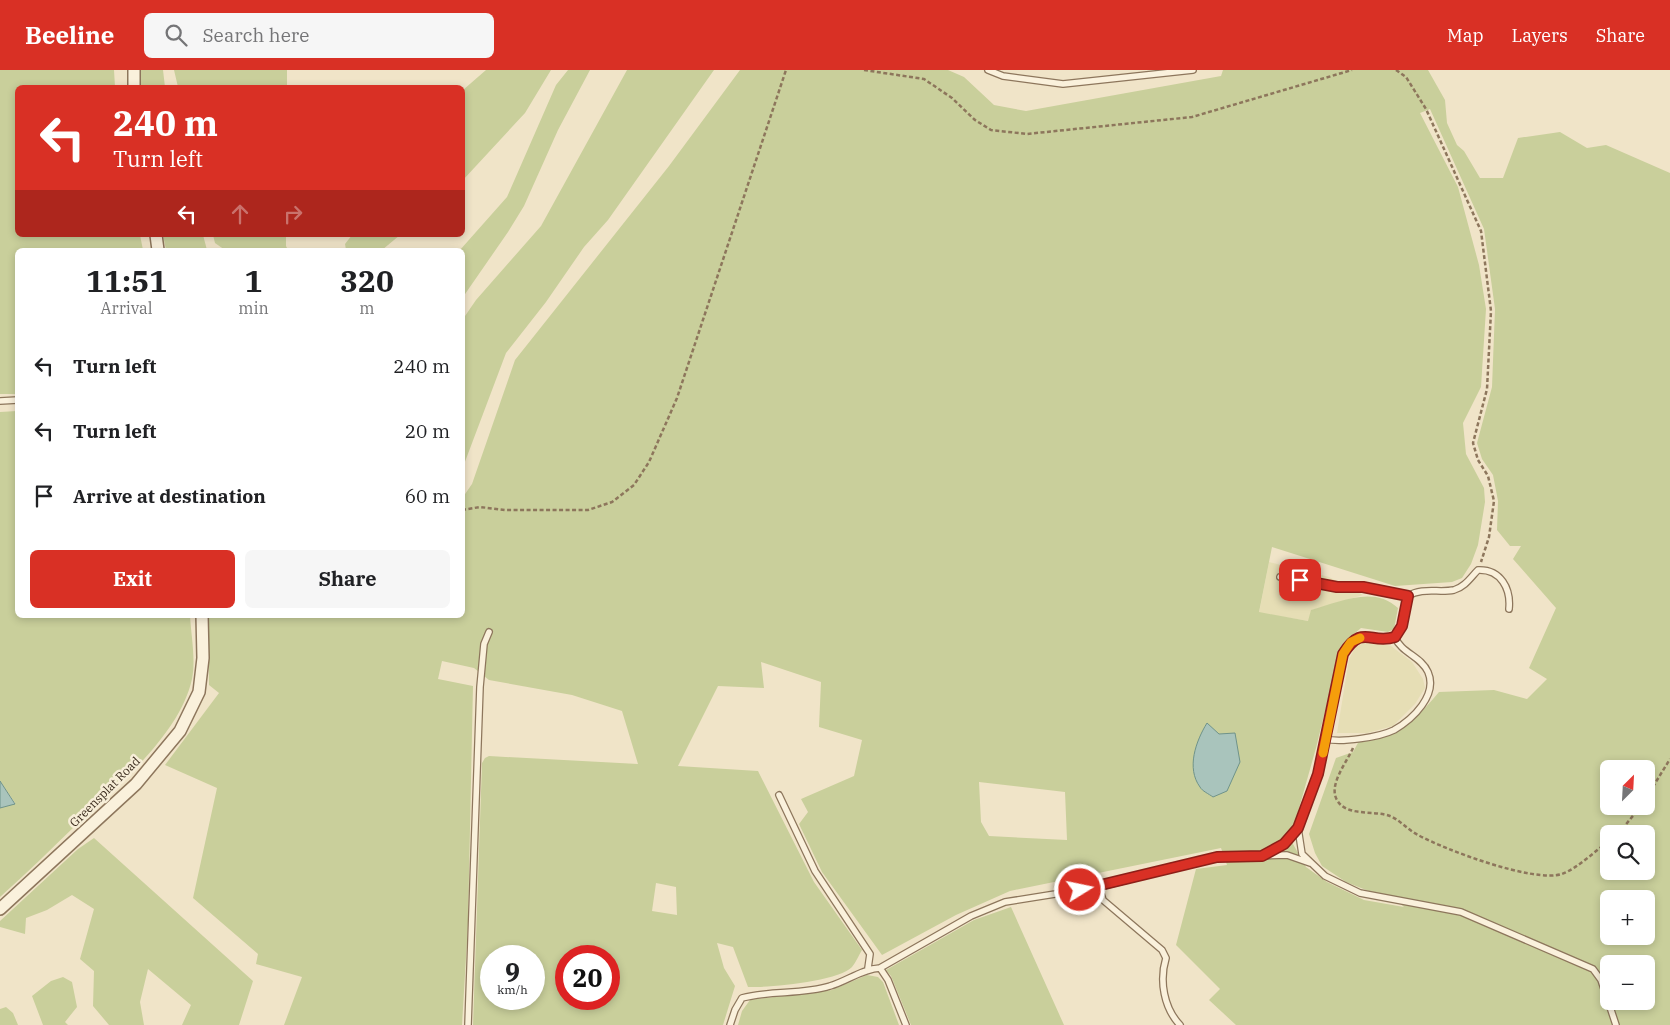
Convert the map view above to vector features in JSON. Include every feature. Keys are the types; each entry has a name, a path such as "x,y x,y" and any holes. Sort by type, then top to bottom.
{"street":[{"path":"134,70 134,85"},
{"name":"Greensplat Road","path":"0,909 136,784 180,731 199,692 203,658 202,618"}],"lane":[{"path":"988,70 1003,76 1063,84 1193,70"},
{"path":"0,401 15,400"},
{"path":"1280,577 1337,587 1363,587 1408,596 1415,592 1455,590 1466,584 1478,570 1487,570 1497,574 1505,584 1510,598 1509,609"},
{"path":"1262,856 1284,844 1298,828 1318,774 1343,654 1351,642 1366,635 1385,640 1395,637 1402,626 1408,596"},
{"path":"468,1025 480,687 484,644 488,632"},
{"path":"1326,739 1337,742 1393,730 1427,698 1432,686 1428,672 1414,656 1398,645 1395,637"},
{"path":"780,795 816,871 870,954 868,968"},
{"path":"1298,828 1302,854 1325,876 1360,893 1460,912 1593,968 1601,980 1616,1025"},
{"path":"730,1025 735,1010 742,998 829,987 868,968 880,968 970,916 1006,902 1099,887 1217,857 1287,855 1311,863"},
{"path":"1099,887 1103,900 1162,950 1166,958 1163,968 1166,1004 1180,1025"},
{"path":"880,968 888,980 906,1025"}],"path":[{"path":"465,510 480,507 543,511 588,510 612,502 634,485 649,462 677,398 786,70"},
{"path":"864,70 924,79 952,98 975,120 991,130 1026,134 1192,117 1352,70"},
{"path":"1396,70 1406,77 1426,109 1482,231 1490,320 1487,389 1473,443 1478,460 1488,476 1494,501 1489,537 1478,570"},
{"path":"1352,738 1355,744 1335,785 1336,798 1340,805 1357,811 1390,816 1417,835 1440,846 1515,872 1546,877 1564,873 1600,847"},
{"path":"1655,783 1670,759"},
{"path":"1625,825 1634,815"}],"shaded area":[{"path":"1269,562 1329,577 1363,595 1312,610 1309,621 1259,613"},
{"path":"1367,640 1391,646 1412,662 1423,679 1425,688 1415,704 1393,726 1367,733 1337,733 1349,659 1355,648"}],"green space":[{"path":"0,70 114,70 115,85 15,85 15,237 140,237 143,248 15,248 15,394 0,394"},
{"path":"140,70 163,70 165,85 140,85"},
{"path":"174,70 287,70 287,85 178,85"},
{"path":"486,70 551,70 525,113 465,178 465,88"},
{"path":"568,70 590,70 558,130 524,206 465,294 465,248 462,248 507,197 556,85"},
{"path":"627,70 714,70 608,220 584,247 546,302 506,353 465,462 465,316 476,300 541,226"},
{"path":"740,70 948,70 964,77 994,105 1026,111 1221,76 1223,70 1428,70 1445,100 1447,123 1457,145 1464,151 1480,178 1503,178 1518,138 1560,132 1587,148 1606,145 1670,173 1670,1025 1236,1025 1209,1000 1220,989 1176,945 1196,869 1227,865 1221,848 1010,891 956,915 882,955 822,872 799,824 808,812 801,799 854,776 862,740 819,727 821,682 761,662 764,688 718,686 678,766 758,771 814,882 862,950 852,967 845,972 819,980 786,985 748,987 733,947 717,943 724,968 735,986 723,1025 473,1025 482,763 485,758 489,756 638,764 622,711 572,695 489,680 474,668 442,661 438,679 473,686 468,923 462,1025 284,1025 302,977 256,964 258,954 193,898 217,788 165,765 219,693 209,685 208,618 465,618 465,494 472,484 515,360 669,166","holes":["1430,109 1484,229 1495,309 1492,387 1477,443 1482,459 1493,475 1498,501 1497,530 1510,546 1521,546 1513,559 1556,608 1529,668 1547,679 1527,699 1494,690 1439,692 1405,726 1385,735 1359,741 1353,752 1336,758 1309,834 1315,853 1322,866 1346,882 1376,894 1395,899 1404,907 1364,900 1327,882 1306,867 1293,844 1294,826 1316,748 1339,654 1348,639 1361,628 1388,632 1394,629 1398,608 1389,601 1367,596 1356,597 1311,610 1308,621 1259,612 1272,547 1395,586 1452,582 1462,578 1471,564 1478,545 1485,502 1484,488 1466,454 1463,423 1481,387 1486,309 1479,265 1458,187 1420,113","979,782 1065,792 1067,840 989,836 981,822","656,883 676,887 677,915 652,911"]},
{"path":"163,237 204,237 206,248 166,248"},
{"path":"214,237 286,237 287,248 222,248 215,243"},
{"path":"350,237 398,237 384,248 346,248 345,244"},
{"path":"15,411 15,618 190,618 194,663 192,679 185,700 174,720 144,760 0,897 0,808 15,803 0,781 0,412"},
{"path":"94,838 253,981 239,1025 182,1025 191,1005 148,969 140,1002 144,1025 109,1025 93,1006 94,971 80,959 94,909 72,895 47,910 26,918 25,934 0,927 0,921 78,849"},
{"path":"1011,907 1064,1025 911,1025 891,976 886,970 974,920"},
{"path":"867,975 878,977 883,982 899,1025 738,1025 742,1011 750,1000 832,990"},
{"path":"63,977 72,982 77,1007 65,1022 68,1025 43,1025 32,996 51,981"},
{"path":"6,1007 13,1013 18,1025 0,1025 0,1009"}],"water":[{"path":"1207,723 1219,734 1235,733 1240,762 1227,791 1213,797 1201,788 1196,780 1193,763 1196,746"},
{"path":"0,781 15,804 0,808"}],"slow traffic":[{"path":"1323,753 1343,654 1351,642 1360,638"}],"route":[{"path":"1080,890 1099,887 1217,857 1262,856 1284,844 1298,828 1318,774 1343,654 1351,642 1366,635 1385,640 1395,637 1402,626 1408,596 1385,593 1363,587 1337,587 1300,580"}]}
